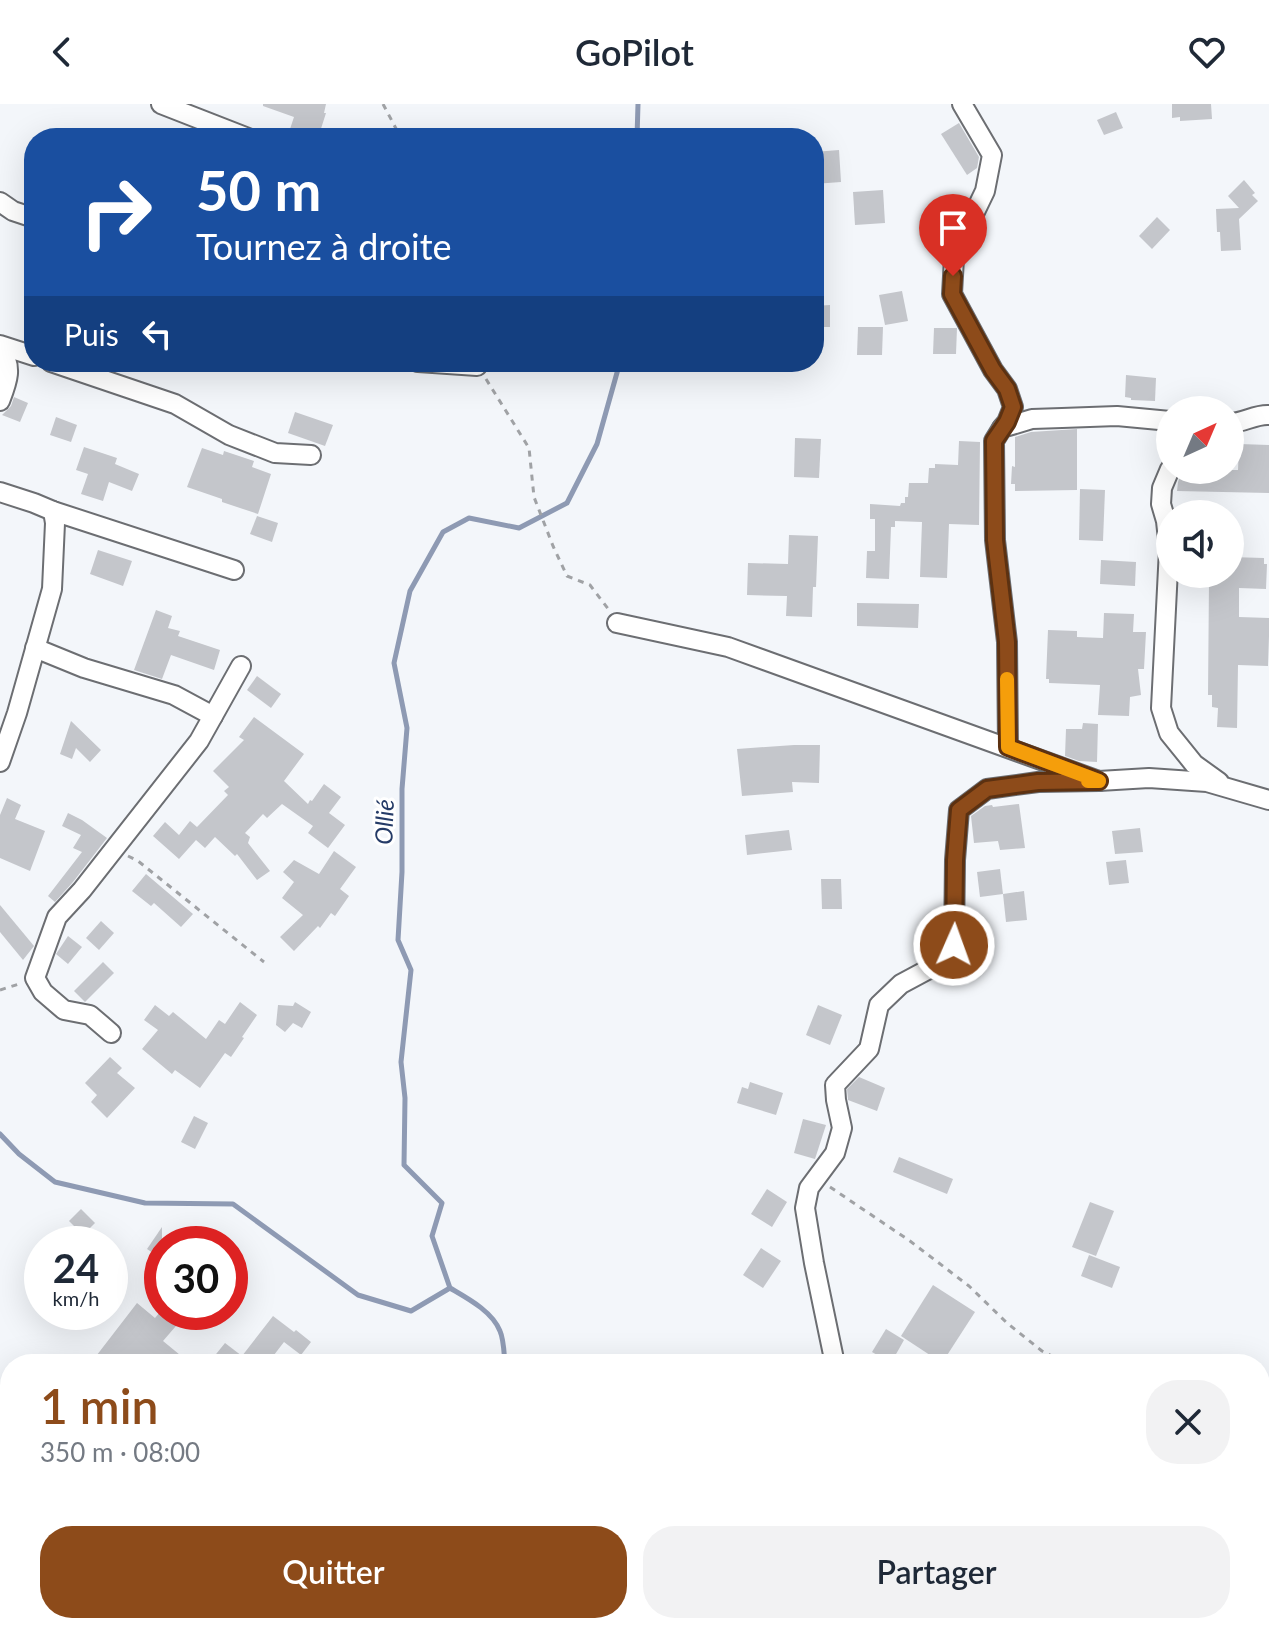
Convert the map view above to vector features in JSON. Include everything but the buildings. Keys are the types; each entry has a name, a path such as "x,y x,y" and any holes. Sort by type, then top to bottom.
{"street":[{"path":"161,104 222,128"},
{"path":"962,104 992,155 985,191 960,234 954,258 952,294 993,370 1007,389 1013,407 994,441 995,525 1007,642 1008,747"},
{"path":"0,202 24,215"},
{"path":"0,348 24,354"},
{"path":"0,348 10,371 0,401"},
{"path":"81,372 175,404 229,435 275,453 311,455"},
{"path":"1244,421 1269,415"},
{"path":"1002,428 1032,419 1117,416 1156,420"},
{"path":"1164,484 1161,504 1169,549 1161,708 1169,733 1194,764 1228,788"},
{"path":"0,492 234,570"},
{"path":"0,762 52,589 53,511"},
{"path":"617,623 728,647 1099,781"},
{"path":"35,648 84,668 174,695 213,716"},
{"path":"111,1033 90,1015 64,1010 43,992 35,978 57,917 82,890 199,741 241,666"},
{"path":"833,1354 805,1208 809,1188 835,1153 842,1128 835,1085 869,1049 879,1005 901,984 945,958 954,945 959,810 987,789 1038,782 1149,778 1207,782 1269,800"}],"path":[{"path":"383,104 396,128"},
{"path":"481,372 529,448 534,497 567,576 590,585 617,623"},
{"path":"114,848 138,861 264,962"},
{"path":"817,1178 910,1241 969,1286 1048,1354"}],"waterway":[{"name":"Ollié","path":"637,128 638,104"},
{"name":"Ollié","path":"504,1354 500,1331 491,1317 450,1288 432,1236 442,1203 404,1165 405,1098 401,1062 411,970 398,940 402,789 407,728 394,663 410,591 443,532 469,518 519,528 567,503 597,444 617,372"},
{"path":"0,1134 19,1154 55,1182 145,1203 233,1204 358,1295 411,1311 450,1288"}],"slow traffic":[{"path":"1007,679 1008,747 1099,781 1088,781"}],"route":[{"path":"953,276 952,294 993,370 1007,389 1013,407 994,441 995,540 1007,642 1008,747 1099,781 1038,782 987,789 959,810 954,945"}]}
